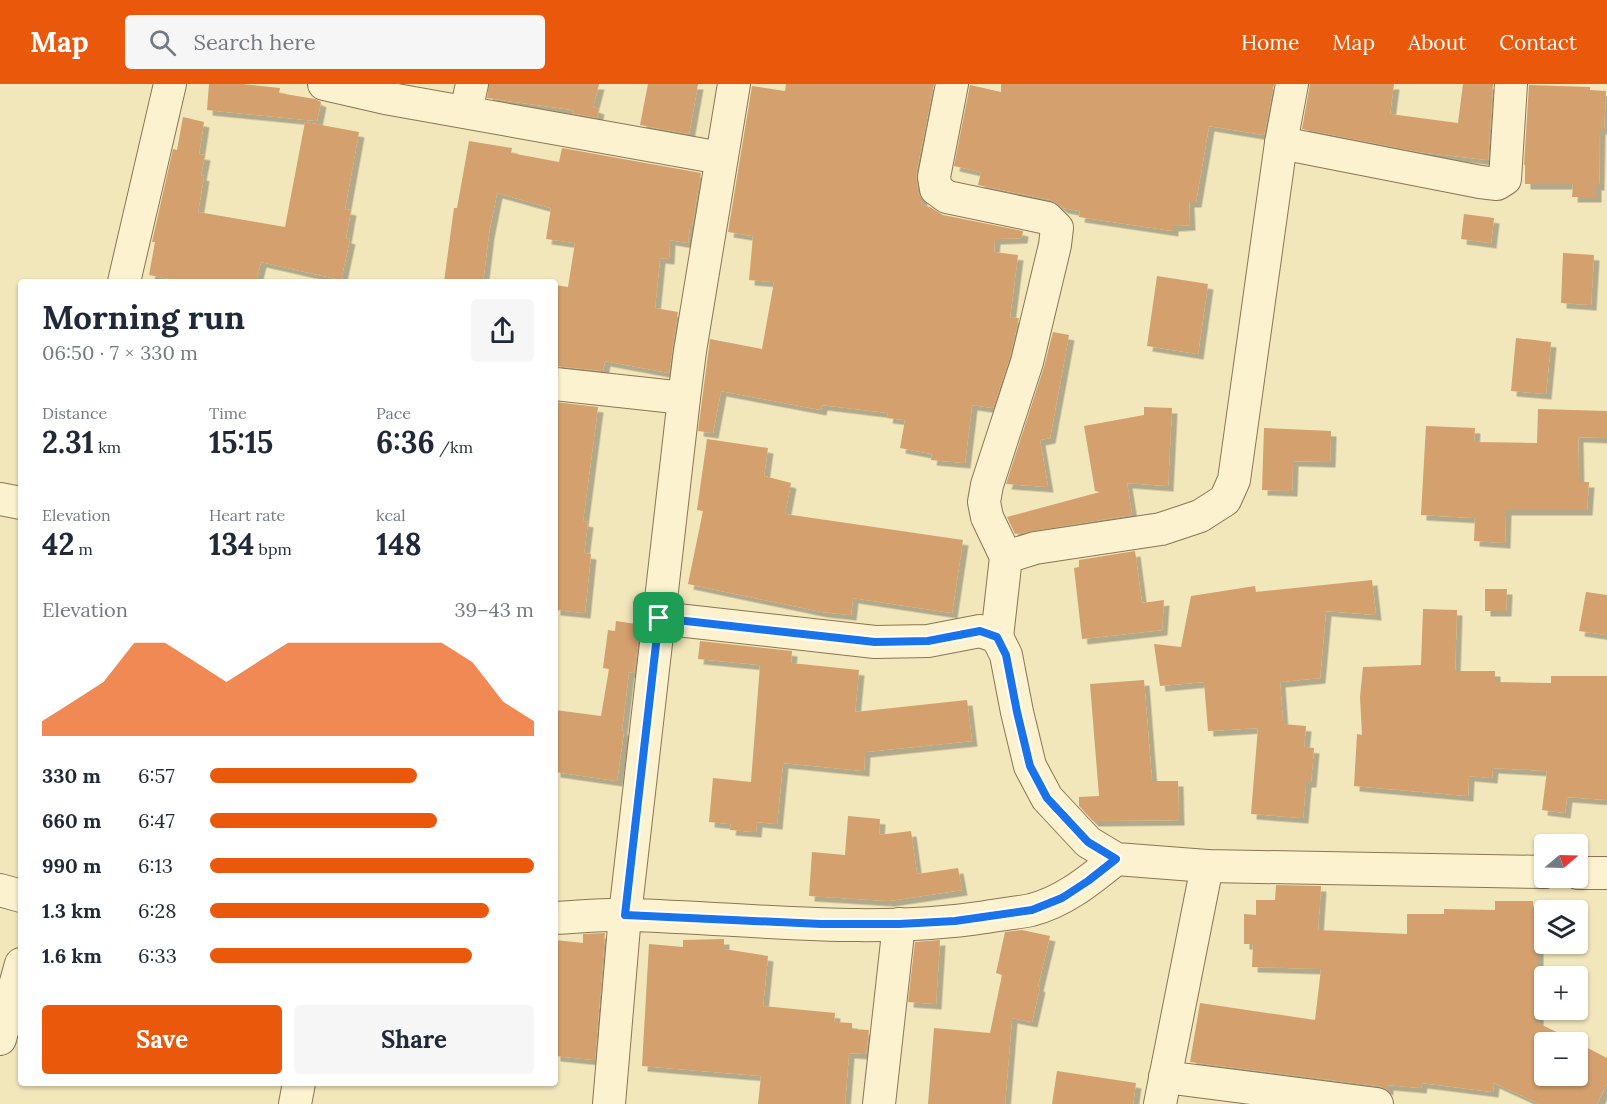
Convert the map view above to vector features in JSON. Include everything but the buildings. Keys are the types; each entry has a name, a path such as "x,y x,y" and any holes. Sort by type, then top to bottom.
{"street":[{"path":"125,279 170,84"},
{"path":"324,84 385,98 469,98 722,158"},
{"path":"609,1104 625,915 684,398 734,84"},
{"path":"952,84 934,177 936,189 947,197 1047,218 1057,228 1027,362 987,485 984,502 987,517 1006,557 997,637 1006,655 1030,766 1047,798 1088,842 1116,859 1207,866 1534,872"},
{"path":"1006,557 1035,548 1161,529 1200,516 1225,500 1234,480 1281,143 1292,84"},
{"path":"1281,143 1497,184 1505,179 1511,84"},
{"path":"558,384 684,398"},
{"path":"0,499 18,502"},
{"path":"659,618 875,642 928,641 980,631 997,637"},
{"path":"558,918 625,915 821,924 955,921 1032,910 1062,898 1116,859"},
{"path":"1207,866 1162,1090 1377,1104"},
{"path":"1588,873 1607,873"},
{"path":"0,890 18,895"},
{"path":"879,1104 899,924"},
{"path":"0,1040 18,975"},
{"path":"295,1104 298,1086"}],"route":[{"path":"659,618 875,642 928,641 980,631 997,637 1006,655 1030,766 1047,798 1088,842 1116,859 1062,898 1032,910 955,921 821,924 625,915 659,618"}]}
